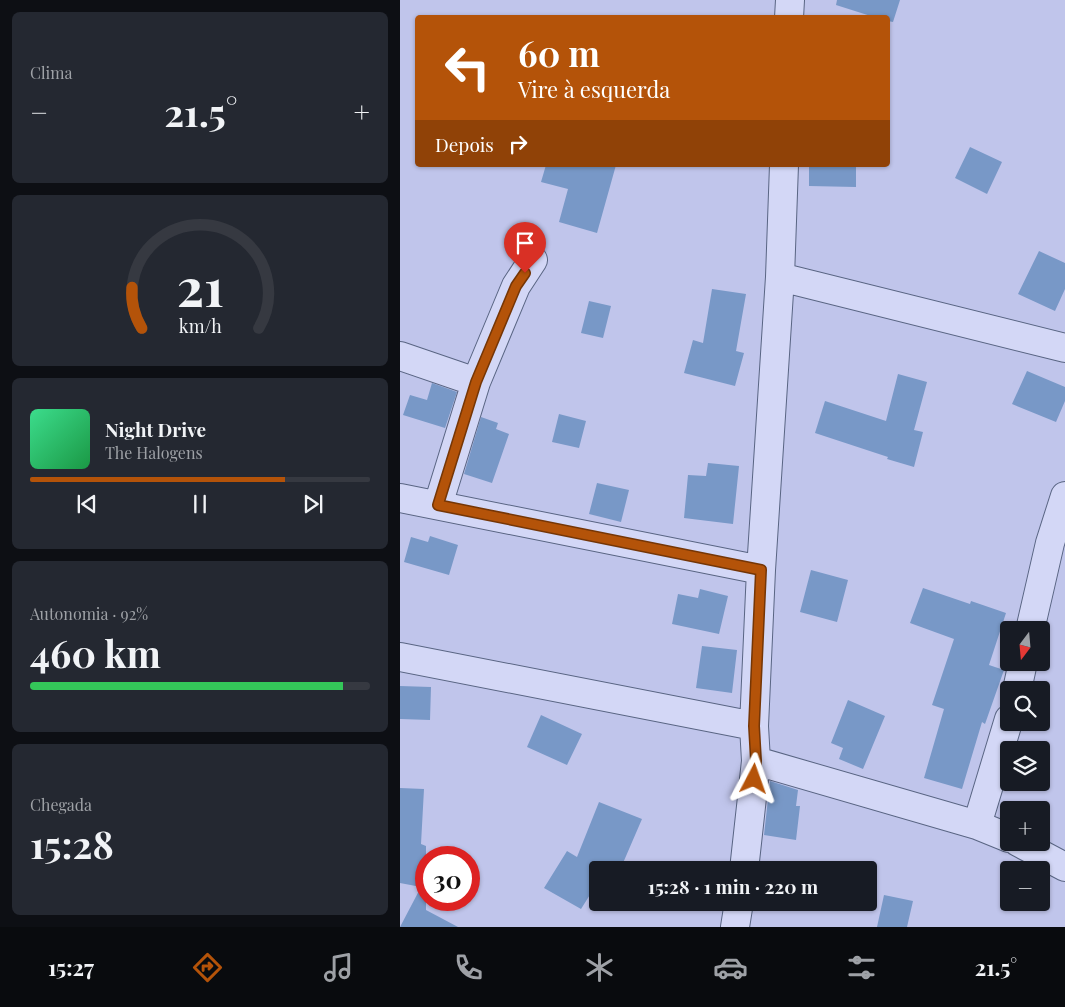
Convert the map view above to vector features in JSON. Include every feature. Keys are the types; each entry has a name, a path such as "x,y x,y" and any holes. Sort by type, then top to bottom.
{"street":[{"path":"789,15 790,0"},
{"path":"745,861 756,761 754,726 761,570 780,277 784,167"},
{"path":"438,505 476,382 516,286 534,260"},
{"path":"780,277 1065,348"},
{"path":"400,356 476,382"},
{"path":"1032,621 1050,543 1065,496"},
{"path":"400,498 761,570"},
{"path":"400,656 754,726"},
{"path":"977,825 1005,731"},
{"path":"756,761 977,825 1000,834"},
{"path":"1035,851 1065,867"},
{"path":"735,927 738,911"}],"building":[{"path":"837,0 900,0 893,22 890,21 890,15 868,15 836,5"},
{"path":"970,147 1002,162 987,194 955,178"},
{"path":"545,167 615,167 597,233 559,222 568,189 541,182"},
{"path":"809,167 856,167 856,187 809,186"},
{"path":"1039,251 1065,263 1065,289 1055,311 1018,294"},
{"path":"712,289 746,294 736,351 744,353 735,386 684,373 693,340 703,343"},
{"path":"589,301 611,306 603,338 581,333"},
{"path":"1027,371 1065,387 1065,401 1056,422 1012,404"},
{"path":"898,374 927,382 914,430 923,432 914,467 815,433 825,401 886,421"},
{"path":"432,383 457,392 445,428 403,415 410,395 427,400"},
{"path":"559,414 586,421 579,448 552,442"},
{"path":"481,417 498,423 496,429 509,434 492,483 464,474"},
{"path":"708,463 739,466 733,524 684,518 688,475 706,476"},
{"path":"597,483 629,490 621,522 589,514"},
{"path":"430,536 458,545 449,575 404,562 411,537 428,542"},
{"path":"811,570 848,580 837,622 800,612"},
{"path":"923,588 970,604 971,601 1006,613 1003,621 1000,621 1000,631 989,665 1004,671 985,724 982,722 962,789 924,778 944,709 932,705 954,639 910,623"},
{"path":"700,589 728,596 719,634 672,624 678,594 698,598"},
{"path":"702,646 737,650 732,693 696,688"},
{"path":"400,686 431,687 430,720 400,719"},
{"path":"848,700 885,716 863,769 839,759 843,748 831,743"},
{"path":"541,715 582,734 567,765 527,747"},
{"path":"770,781 798,790 796,806 800,806 796,840 764,835"},
{"path":"400,788 424,789 421,844 426,846 415,846 415,886 400,883"},
{"path":"599,802 642,819 624,861 589,861 589,896 581,909 544,888 567,851 577,857"},
{"path":"884,895 913,901 907,927 877,927"},
{"path":"415,898 415,911 428,911 458,927 400,927"}],"route":[{"path":"525,273 516,286 476,382 438,505 761,570 754,726 756,761 754,779"}]}
